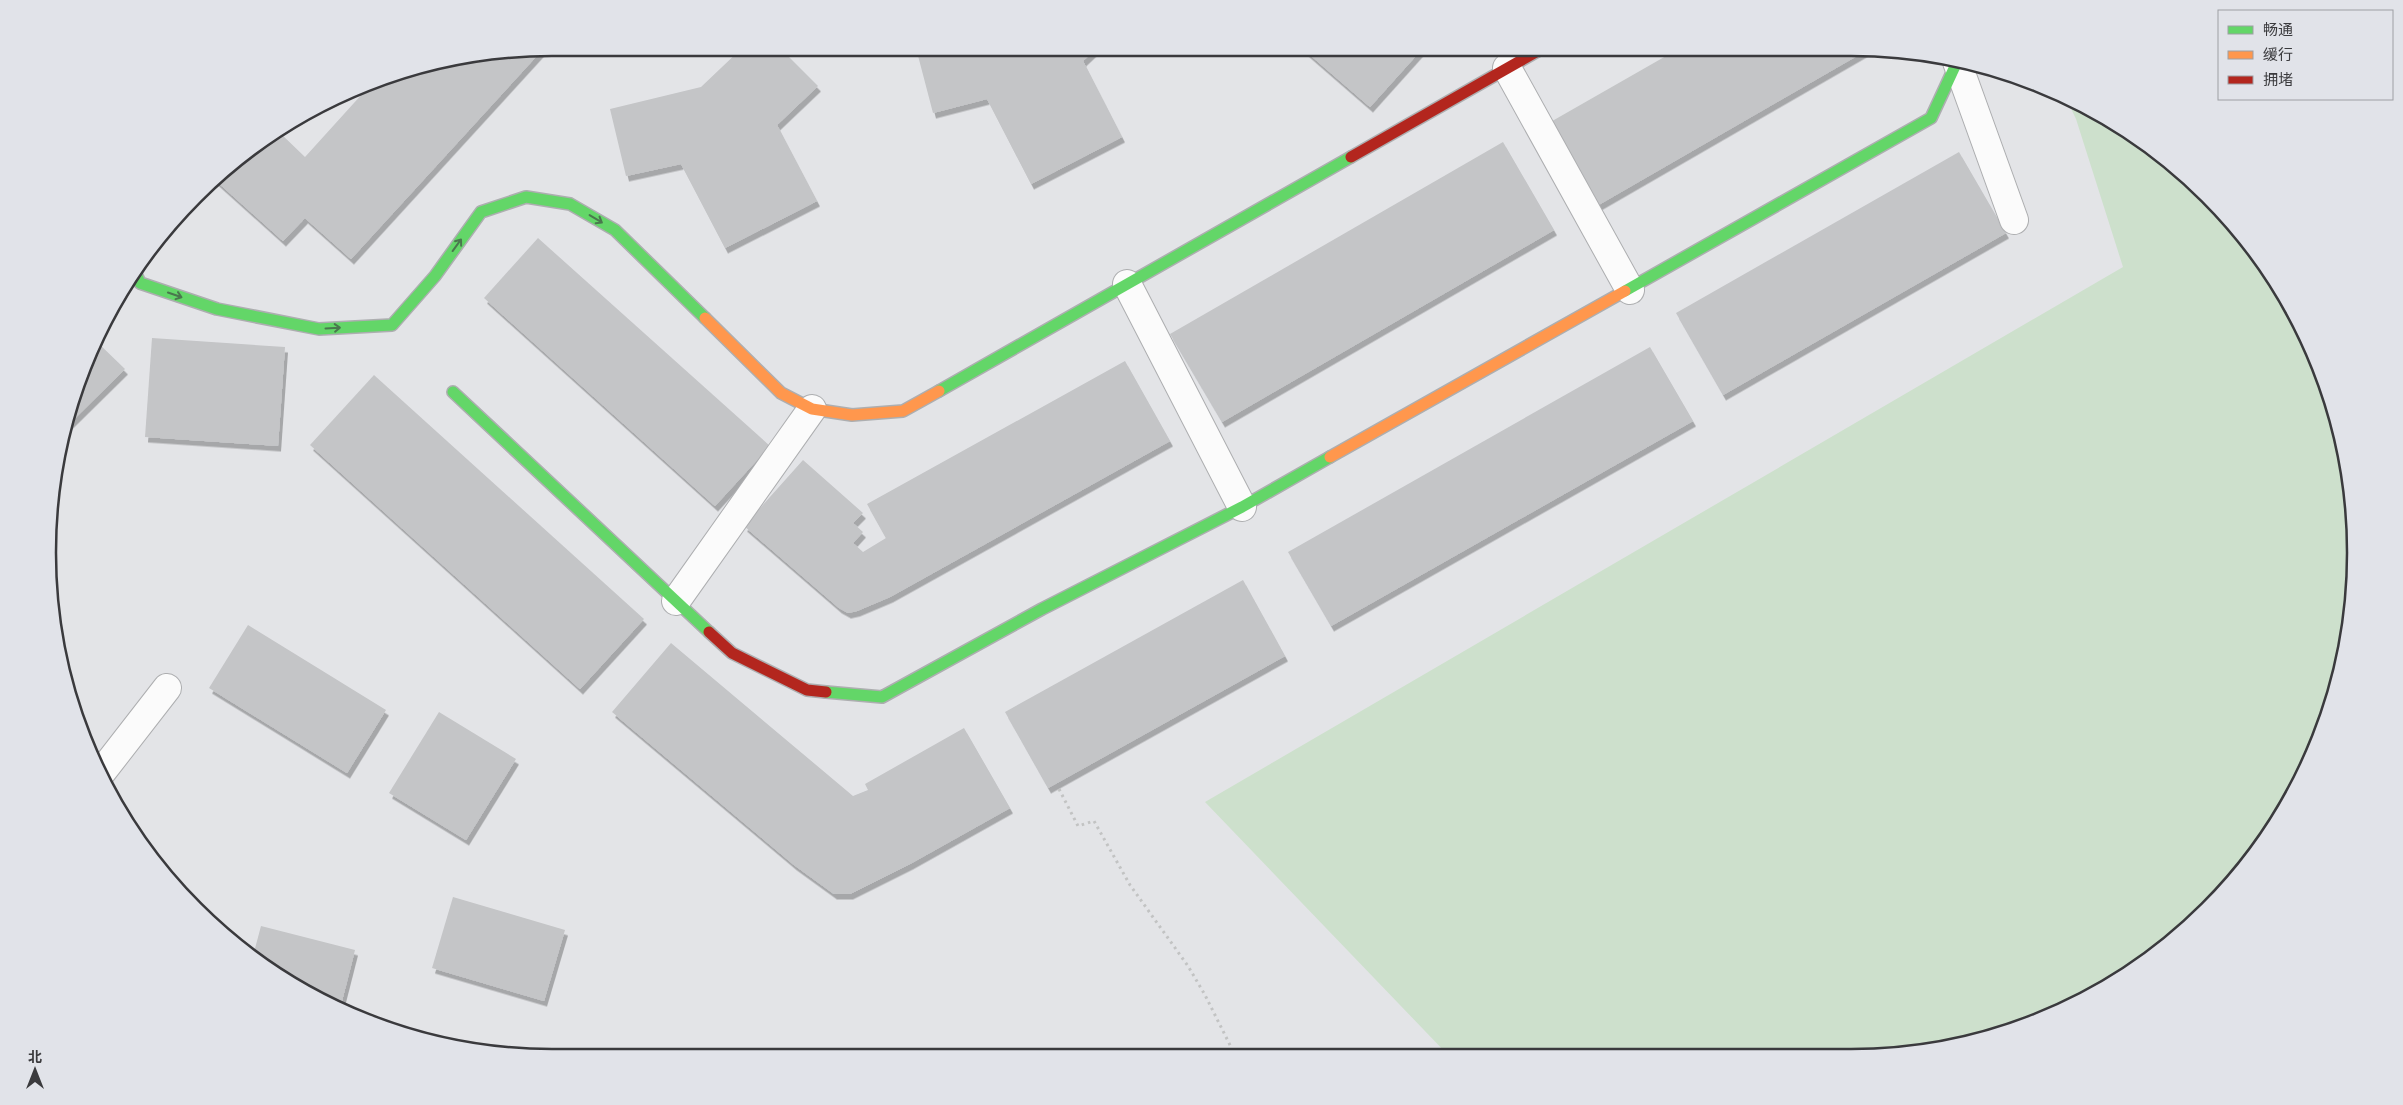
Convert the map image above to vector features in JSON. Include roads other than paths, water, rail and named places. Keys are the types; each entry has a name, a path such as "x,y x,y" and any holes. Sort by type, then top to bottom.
{"street":[{"path":"139,279 140,282 217,309 319,329 392,325 435,276 481,212 526,197 570,204 615,230 781,393 812,408 852,415 903,410 1529,56"},
{"path":"452,392 732,653 807,690 882,697 1042,609 1242,507 1630,290 1932,118 1953,67"},
{"path":"1507,68 1630,290"},
{"path":"1959,69 2014,220"},
{"path":"1127,284 1242,507"},
{"path":"676,601 812,408"},
{"path":"105,768 167,688"}]}
